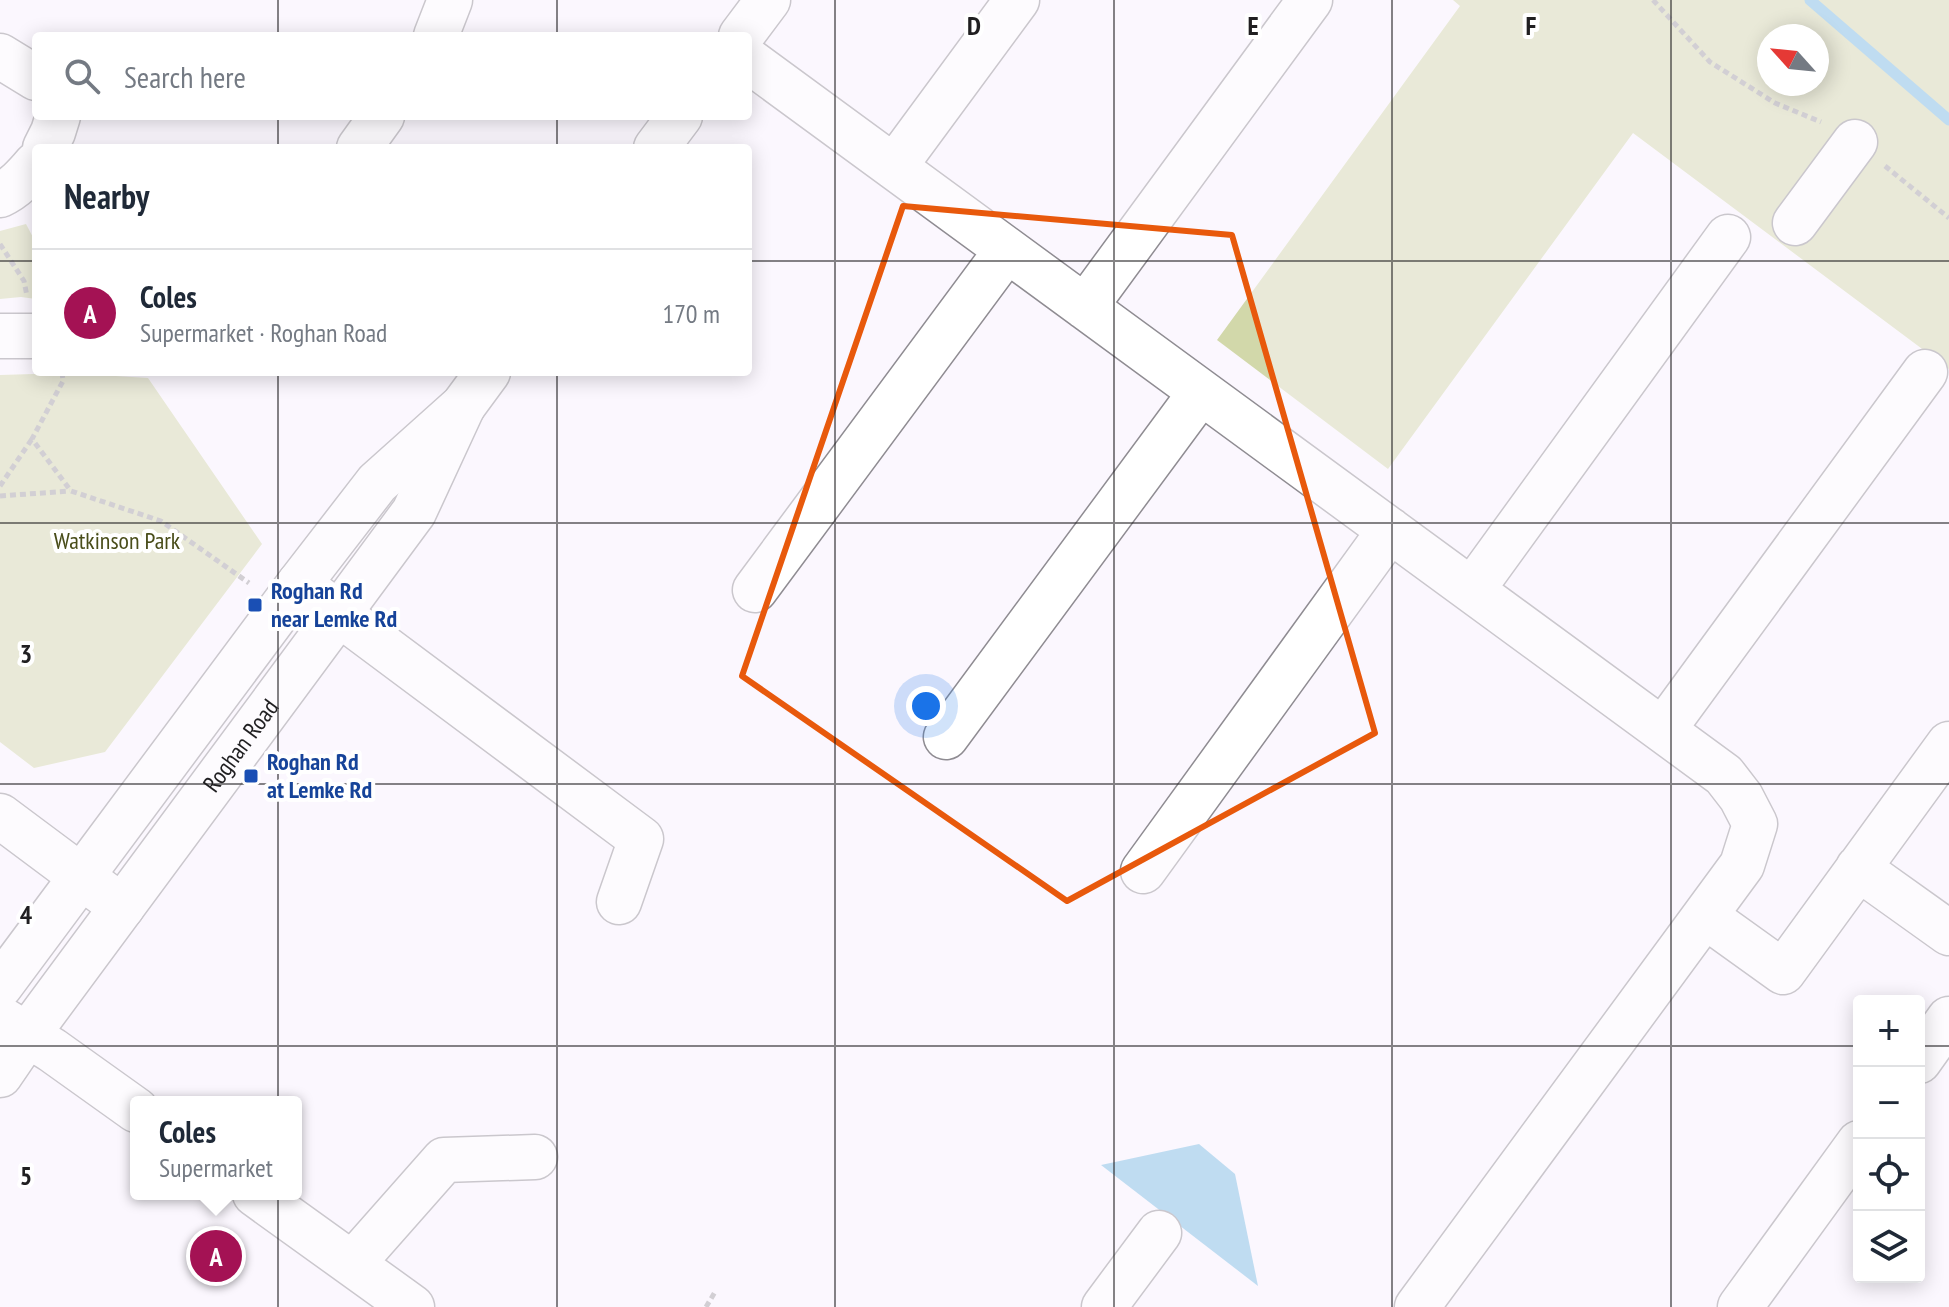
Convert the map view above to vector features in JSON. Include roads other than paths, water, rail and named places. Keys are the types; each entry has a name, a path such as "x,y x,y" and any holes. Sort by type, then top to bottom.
{"main road":[{"path":"438,32 450,0"},
{"path":"744,32 768,0"},
{"path":"894,167 1017,0"},
{"path":"1085,307 1310,0"},
{"path":"752,63 1724,775 1741,797 1755,824 1742,865 1417,1307"},
{"path":"47,144 57,120"},
{"path":"362,144 379,120"},
{"path":"659,144 677,120"},
{"path":"1795,223 1855,142"},
{"path":"0,195 13,188 32,169"},
{"path":"1472,590 1728,237"},
{"path":"755,590 1007,250"},
{"path":"1663,730 1925,372"},
{"name":"Roghan Road","path":"0,986 81,876 280,587 377,483 475,389"},
{"name":"Roghan Road","path":"0,1075 14,1026 122,907 414,512 475,389"},
{"path":"946,737 1201,392"},
{"path":"1143,871 1390,530"},
{"path":"280,587 339,614 641,839 619,902"},
{"path":"1705,916 1783,972 1949,744"},
{"path":"0,816 122,907"},
{"path":"1858,868 1949,933"},
{"path":"1925,1053 1949,1019"},
{"path":"14,1026 130,1106"},
{"path":"1740,1307 1853,1151"},
{"path":"353,1263 444,1160 535,1157"},
{"path":"264,1200 412,1307"},
{"path":"1104,1307 1159,1233"}],"water":[{"path":"1199,1144 1235,1174 1258,1286 1101,1165"}],"waterway":[{"path":"1810,0 1949,120"}],"place":[{"name":"Roghan Rd near Lemke Rd","path":"255,605"},
{"name":"Roghan Rd at Lemke Rd","path":"251,776"},
{"name":"Coles","path":"216,1256"}],"park label":[{"name":"Watkinson Park","path":"117,541"}]}
